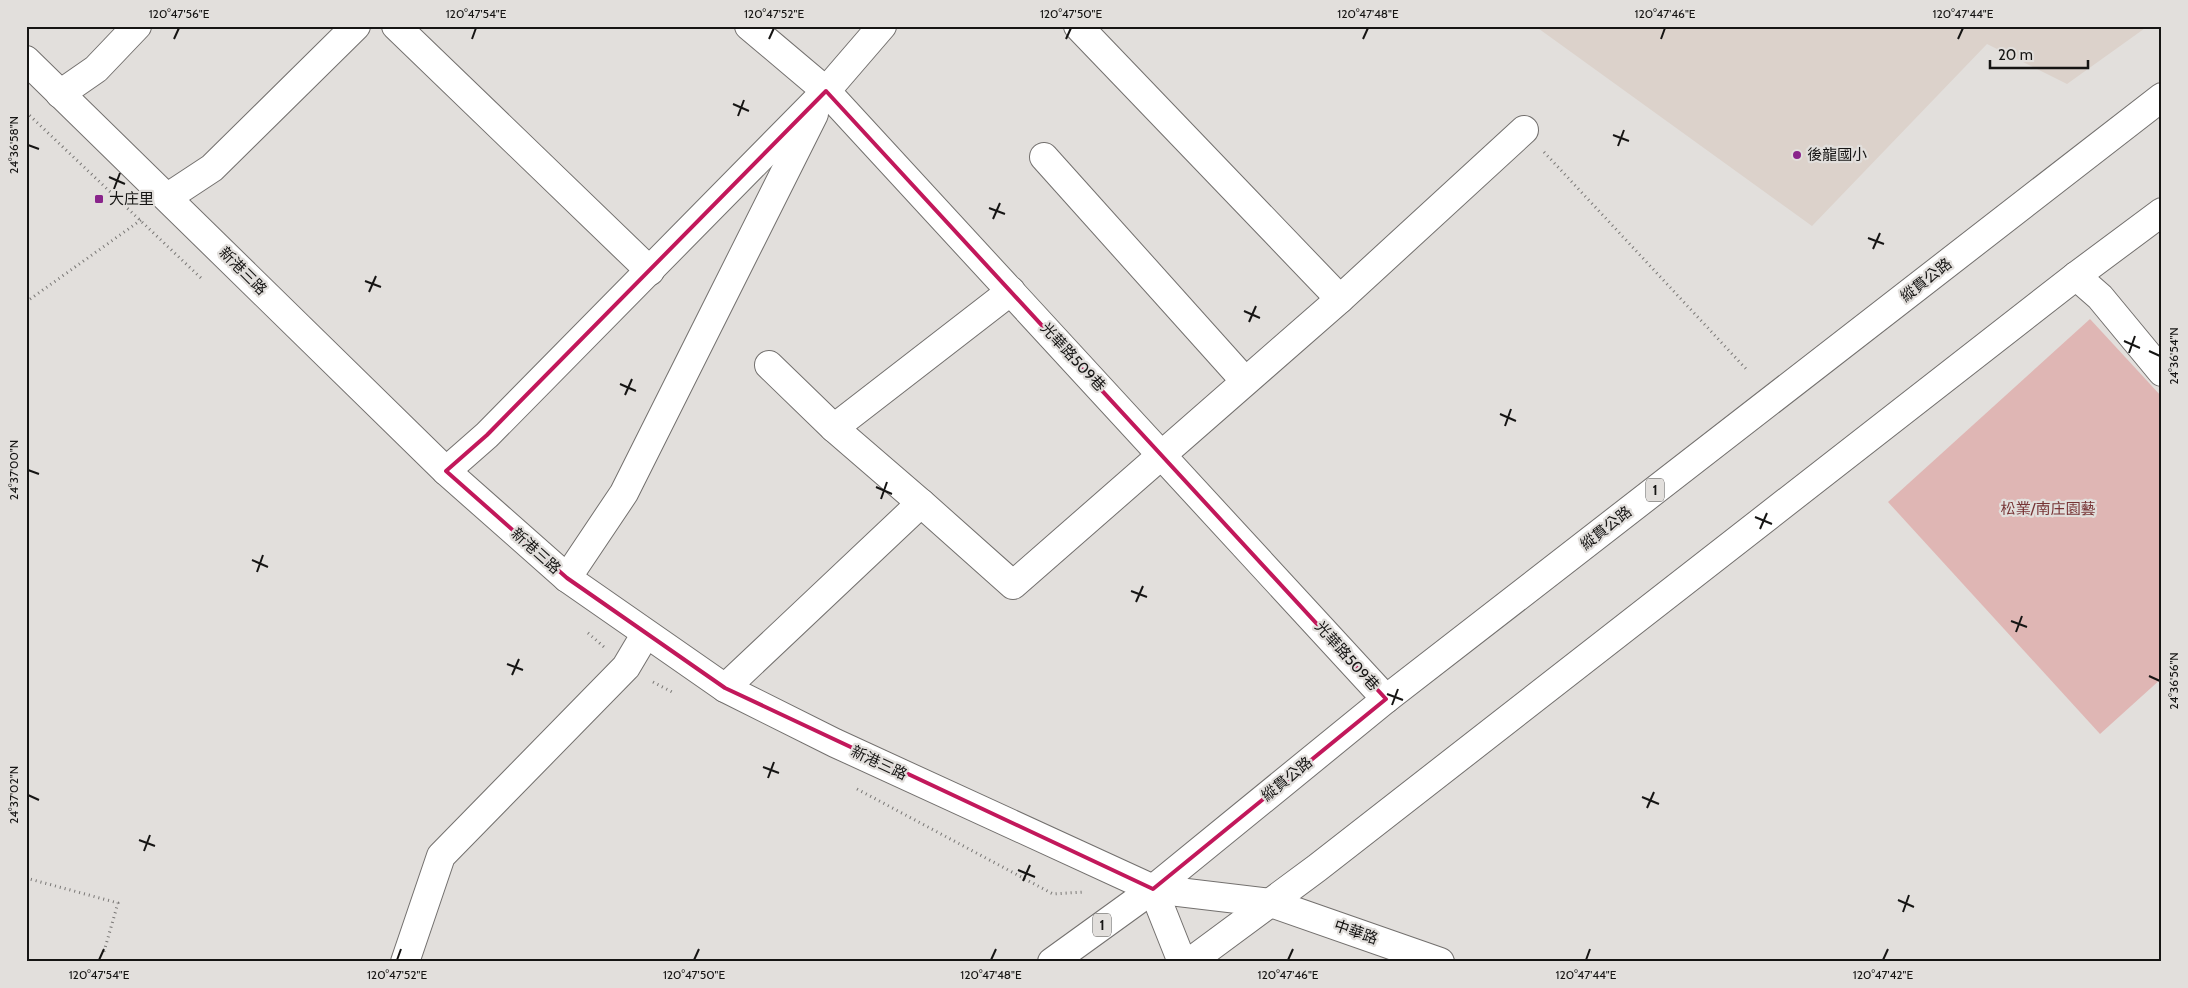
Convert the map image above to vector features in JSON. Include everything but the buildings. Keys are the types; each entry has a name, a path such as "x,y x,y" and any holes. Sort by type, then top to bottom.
{"street":[{"path":"60,94 96,69 137,26"},
{"path":"168,197 212,168 356,26"},
{"path":"396,26 650,271"},
{"name":"光華路509巷","path":"750,26 826,91 1386,698"},
{"path":"446,471 487,435 650,271 826,91 882,26"},
{"path":"1078,26 1340,298"},
{"name":"新港三路","path":"26,60 446,471 567,578 645,634 725,688 834,743 1153,889 1271,903"},
{"path":"567,578 624,493 826,91"},
{"name":"縱貫公路","path":"1052,962 1153,889 1386,698 2162,97"},
{"path":"770,365 834,428 1013,585 1340,298 1524,130"},
{"path":"1044,157 1245,381"},
{"path":"1190,962 1271,903 2076,276 2162,212"},
{"path":"2076,276 2100,297 2162,372"},
{"path":"834,428 1011,291"},
{"path":"725,688 921,503"},
{"path":"405,962 441,856 626,667 645,634"},
{"path":"1153,889 1182,962"},
{"name":"中華路","path":"1271,903 1440,962"}],"path":[{"path":"1524,130 1748,371"},
{"path":"26,302 140,221 168,197"},
{"path":"26,878 118,903 103,955"}],"highlighted area":[{"path":"826,91 1386,699 1153,889 725,688 567,578 446,471 487,435"}],"shaded area":[{"name":"後龍國小","path":"1535,26 2148,26 2067,84 1987,44 1812,226"}],"green space":[{"name":"松業/南庄園藝","path":"2090,319 2162,397 2162,678 2100,734 1888,502"}],"place":[{"name":"後龍國小","path":"1797,155"},
{"name":"大庄里","path":"99,199"}]}
